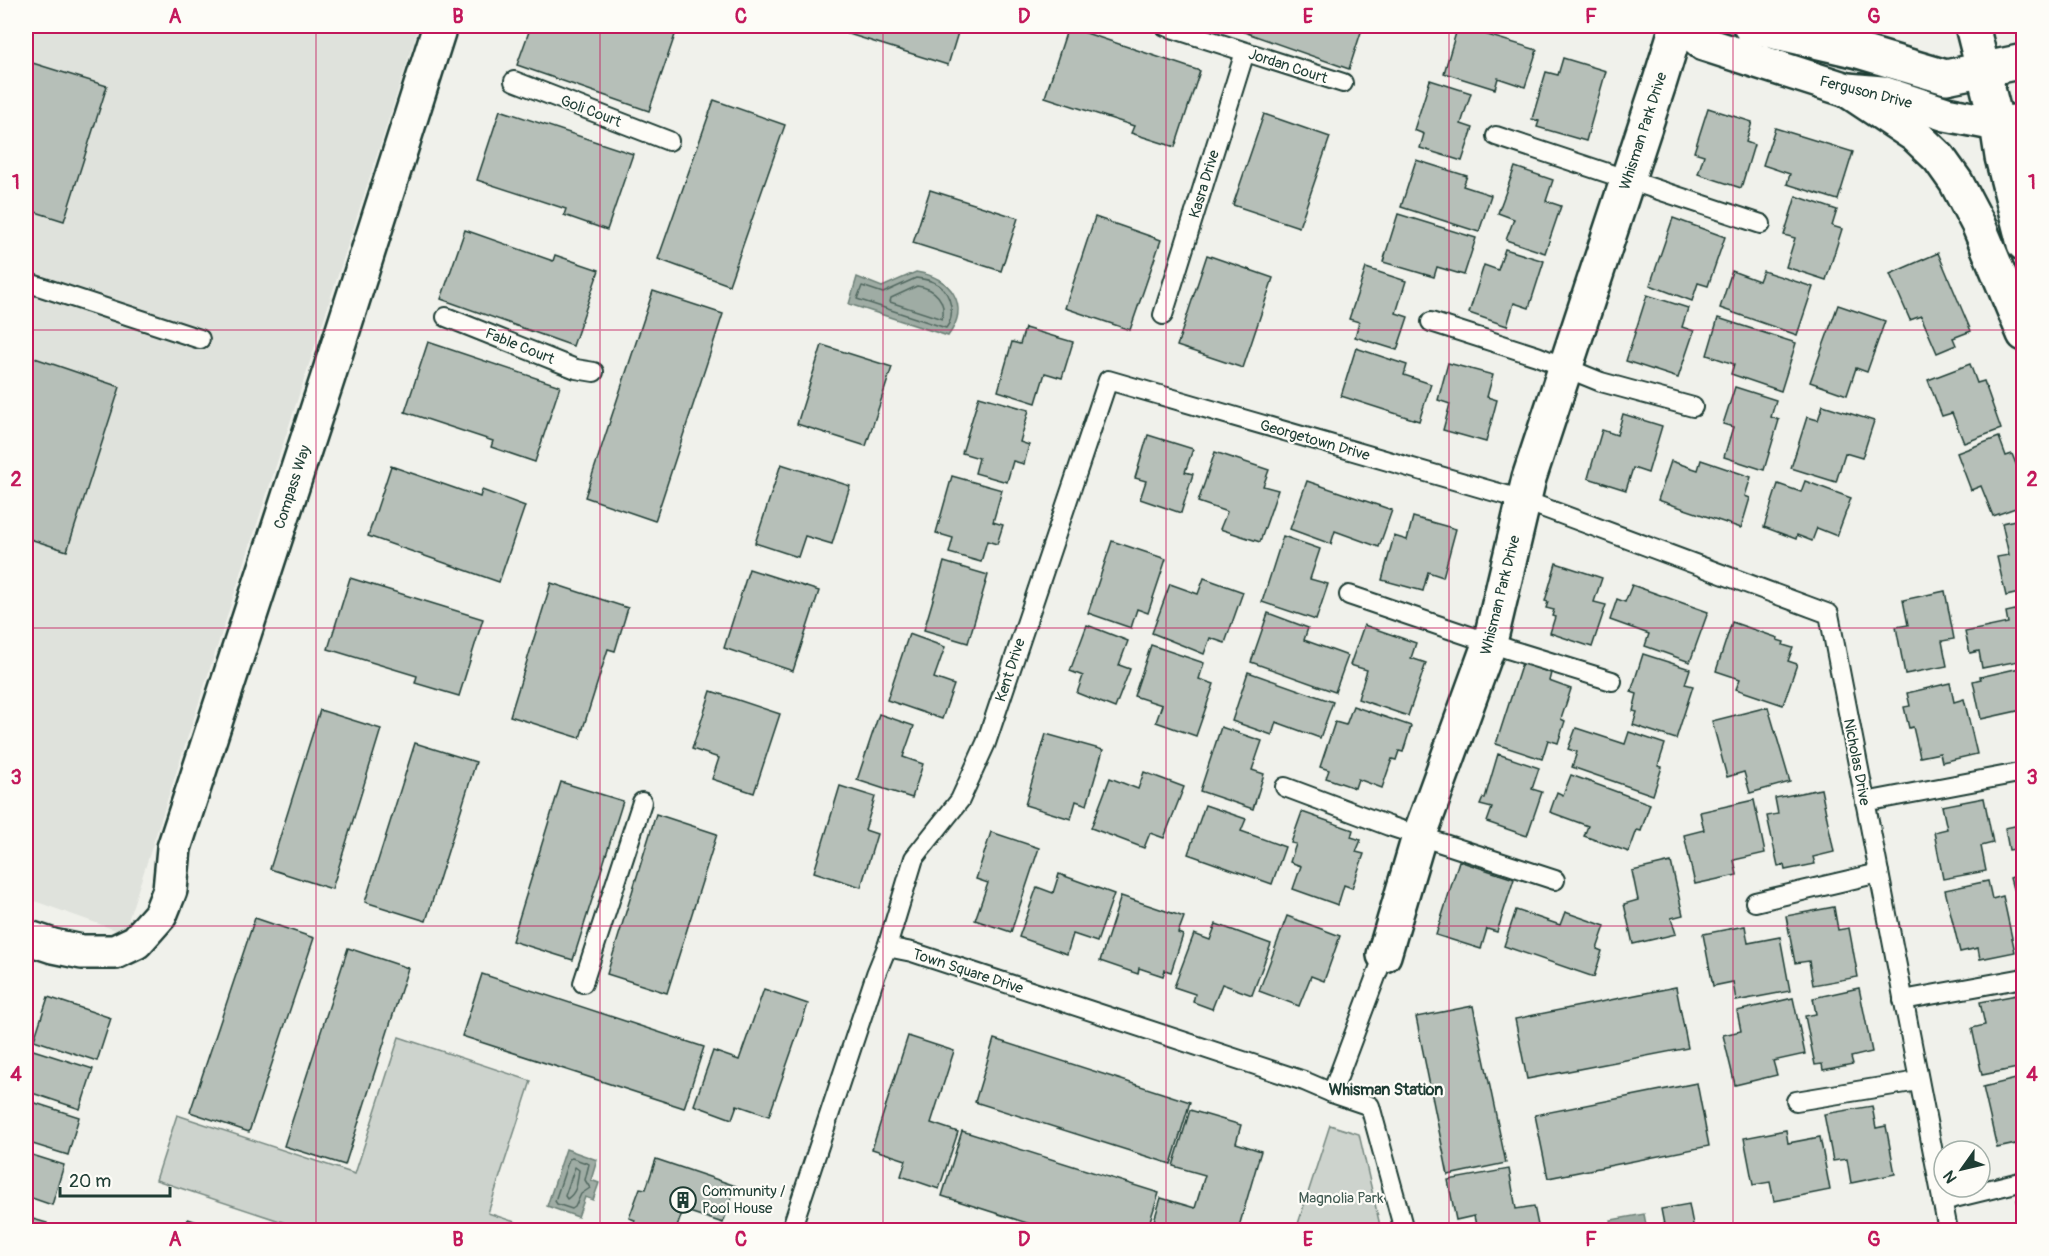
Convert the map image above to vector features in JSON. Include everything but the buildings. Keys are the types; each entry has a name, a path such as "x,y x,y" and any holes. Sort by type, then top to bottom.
{"main road":[{"name":"Compass Way","path":"26,937 82,952 115,952 136,942 160,915 170,890 174,848 325,388 440,26"},
{"name":"Whisman Park Drive","path":"1384,955 1419,837 1490,642 1523,500 1677,26"},
{"name":"Ferguson Drive","path":"1683,26 1704,44 1847,90 1882,93 1946,114 2010,122"},
{"path":"1765,29 1835,30 1849,26"},
{"path":"1972,26 1984,69 2010,122 2002,157 2024,244"},
{"path":"1765,29 1858,51 1946,77 2024,61"},
{"path":"1847,90 1916,136 1939,158 1956,182 1978,224 2024,334"}],"lane":[{"name":"Jordan Court","path":"1165,26 1343,83"},
{"name":"Kasra Drive","path":"1163,315 1245,52"},
{"name":"Goli Court","path":"514,81 669,141"},
{"path":"1496,136 1761,224"},
{"path":"26,282 200,339"},
{"name":"Fable Court","path":"446,317 576,369 594,372"},
{"path":"1431,322 1565,366 1601,382 1693,407"},
{"name":"Georgetown Drive","path":"1108,380 1523,500"},
{"name":"Kent Drive","path":"887,946 914,858 960,800 986,743 1108,380"},
{"name":"Nicholas Drive","path":"1523,500 1829,614 1948,1230"},
{"path":"1349,595 1612,681"},
{"path":"1865,802 2024,772"},
{"path":"1286,787 1419,837 1555,880"},
{"path":"583,983 642,802"},
{"path":"1755,902 1879,873"},
{"path":"791,1230 887,946"},
{"name":"Town Square Drive","path":"887,946 1304,1081 1332,1093"},
{"name":"Whisman Park Drive","path":"1332,1093 1384,955"},
{"path":"1903,999 2024,978"},
{"path":"1796,1101 1918,1081"},
{"path":"1332,1093 1370,1106 1404,1230"},
{"path":"1942,1201 2024,1182"}],"shaded area":[{"path":"26,26 419,26 124,933 26,898"}],"green space":[{"path":"399,1037 531,1081 488,1213 539,1230 307,1230 156,1180 177,1115 355,1174"},
{"name":"Magnolia Park","path":"1330,1125 1359,1134 1381,1230 1296,1230"}],"water":[{"path":"916,272 939,280 954,294 958,314 955,325 948,336 849,304 857,277 882,287"},
{"path":"566,1149 597,1160 591,1180 599,1183 593,1200 585,1197 578,1217 547,1206"},
{"path":"1644,1214 1647,1230 1613,1230 1611,1220"}],"place":[{"name":"Community / Pool House","path":"683,1200"}],"district":[{"name":"Whisman Station","path":"1386,1089"}]}
